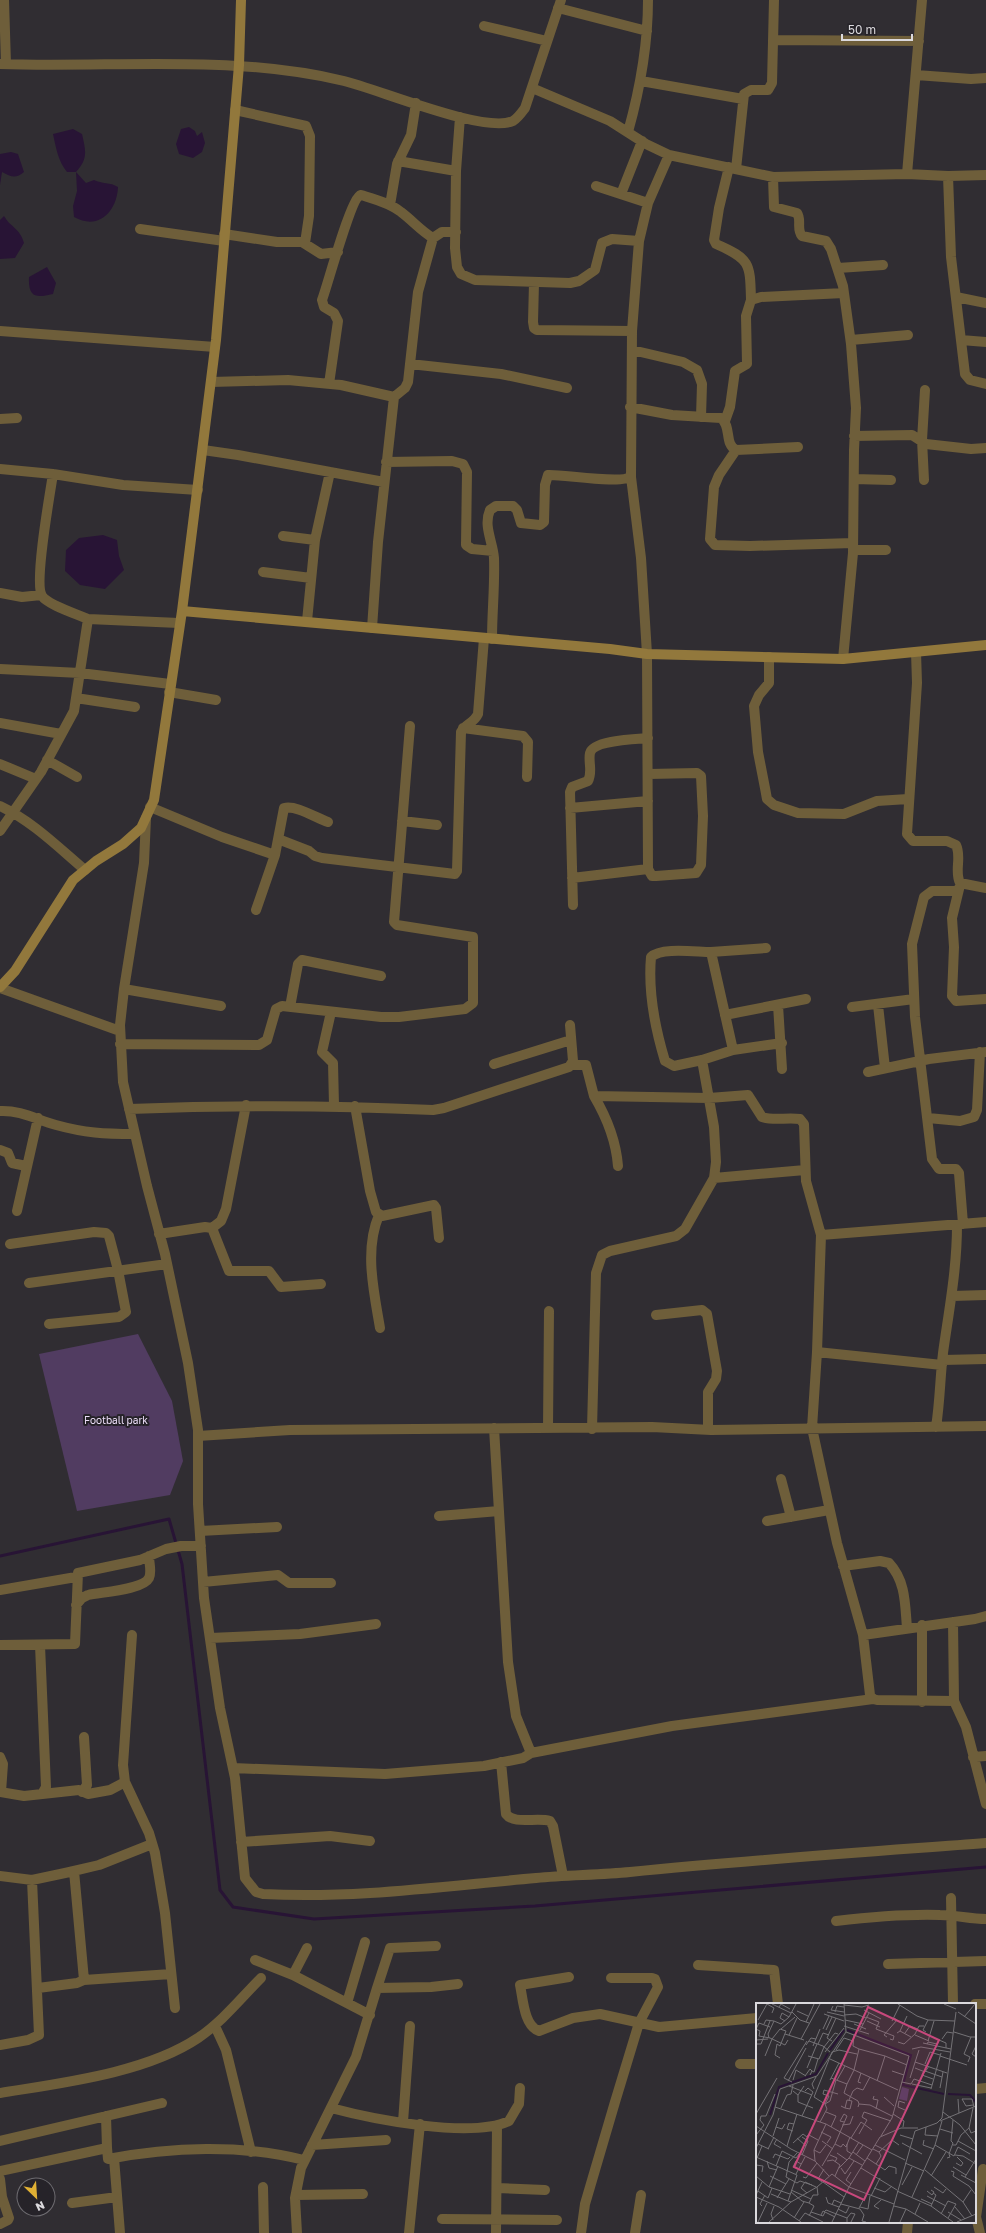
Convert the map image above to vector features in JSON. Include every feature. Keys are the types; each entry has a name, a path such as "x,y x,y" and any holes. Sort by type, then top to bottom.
{"main road":[{"path":"0,987 15,971 73,880 123,844 141,828 154,800 179,623 182,611 215,347 239,66 241,0"},
{"path":"182,611 488,638 647,654 843,659 986,645"}],"street":[{"path":"4,0 3,64 66,66 152,64 239,66 344,81 460,117 490,122 513,121 525,108 560,4 647,30"},
{"path":"628,132 641,81 647,30 648,0"},
{"path":"774,0 771,87 765,91 747,91 743,99 732,168 719,208 714,240 716,244 742,257 750,272 751,300 746,316 747,364 735,372 730,407 725,421 730,444 736,450 798,446"},
{"path":"907,174 922,0"},
{"path":"484,26 547,41"},
{"path":"772,40 919,41"},
{"path":"916,75 971,79 986,78"},
{"path":"641,81 743,99"},
{"path":"532,88 596,114 628,132 642,142 669,154 773,177 907,174 948,176 986,175"},
{"path":"390,205 398,161 411,135 416,103"},
{"path":"235,110 306,126 309,130 309,216 305,243"},
{"path":"460,117 456,171 456,232 457,267 461,274 475,280 570,283 579,281 594,270 602,243 612,239 639,241"},
{"path":"621,194 642,142"},
{"path":"649,774 700,774 702,781 703,816 701,866 696,873 652,876 648,869 649,774 647,654 641,558 631,478 630,406 632,331 639,241 648,204 669,154"},
{"path":"398,161 456,171"},
{"path":"948,176 951,257 967,378 986,384"},
{"path":"773,177 774,207 797,213 799,218 800,234 805,237 826,242 831,249 838,268 844,293 851,340 856,408 854,436 853,546 843,659"},
{"path":"596,186 648,204"},
{"path":"329,384 338,321 334,313 324,306 322,300 338,252 347,218 358,195 390,205 402,212 421,231 433,238"},
{"path":"140,229 224,238 305,243 321,254 338,252"},
{"path":"372,628 384,482 394,397 405,388 408,382 418,292 433,238 442,232 456,232"},
{"path":"838,268 883,265"},
{"path":"534,282 533,322 534,328 537,330 632,331"},
{"path":"751,300 761,297 844,293"},
{"path":"956,297 986,303"},
{"path":"0,331 215,347"},
{"path":"851,340 908,335"},
{"path":"961,340 986,342"},
{"path":"632,350 683,362 697,370 702,384 702,417"},
{"path":"410,364 501,374 567,388"},
{"path":"211,382 288,380 329,384 394,397"},
{"path":"924,480 922,440 925,390"},
{"path":"630,406 672,415 721,418 725,421"},
{"path":"0,419 17,418"},
{"path":"854,436 912,435 922,440 926,444 971,449 986,448"},
{"path":"203,450 238,454 384,482"},
{"path":"736,450 719,475 714,487 710,539 715,545 853,546 886,550"},
{"path":"386,462 452,461 463,464 467,472 466,545 472,549 493,551"},
{"path":"0,469 53,474 123,485 198,490"},
{"path":"307,622 315,540 330,472"},
{"path":"53,474 40,570 39,591 41,595 51,603 88,619 179,623"},
{"path":"278,839 309,851 315,856 322,858 452,875 457,871 461,732 463,728 474,722 478,714 488,638 493,551 489,540 488,520 490,510 496,506 513,506 517,510 521,523 543,524 545,519 545,486 548,475 615,479 631,478"},
{"path":"854,479 891,480"},
{"path":"283,536 315,540"},
{"path":"263,572 311,578"},
{"path":"0,593 22,597 41,595"},
{"path":"1,827 36,779 74,711 88,619"},
{"path":"916,652 917,683 908,799 907,834 913,841 947,841 956,845 959,851 959,887 952,918 954,947 952,996 956,1002 986,999"},
{"path":"769,657 769,683 756,700 754,706 758,752 768,799 774,805 798,813 844,814 877,801 908,799"},
{"path":"0,669 80,673 170,688 216,700"},
{"path":"76,698 135,707"},
{"path":"0,723 61,734"},
{"path":"120,1044 259,1046 267,1040 276,1009 279,1006 331,1012 399,1017 465,1009 473,1003 473,936 397,925 394,918 410,726"},
{"path":"463,728 523,736 528,742 527,777"},
{"path":"573,905 570,808 572,787 585,783 590,776 590,752 593,748 617,741 648,738"},
{"path":"47,760 77,777"},
{"path":"0,764 36,779"},
{"path":"570,808 648,801"},
{"path":"0,806 13,812 39,831 85,870"},
{"path":"256,910 274,855 284,808 289,807 328,822"},
{"path":"274,855 148,811 140,896 124,989 120,1031 123,1082 167,1264 188,1363 198,1436 200,1532 203,1582 220,1708 233,1768 245,1878 256,1892 264,1894 361,1894 563,1876 986,1843"},
{"path":"402,821 437,825"},
{"path":"572,878 648,869"},
{"path":"936,1427 942,1362 957,1260 960,1224 959,1173 956,1169 939,1169 935,1166 932,1159 914,999 912,944 924,897 932,891 959,887 986,888"},
{"path":"766,948 711,952 655,953 651,957 650,964 651,995 665,1061 674,1066 702,1060 733,1050 782,1043"},
{"path":"711,952 733,1050"},
{"path":"290,1007 298,964 302,960 381,976"},
{"path":"0,987 120,1031"},
{"path":"124,989 221,1006"},
{"path":"725,1016 806,999"},
{"path":"852,1006 878,1005 914,999"},
{"path":"778,1004 782,1043 782,1069"},
{"path":"878,1005 885,1068"},
{"path":"331,1012 322,1052 334,1063 334,1105"},
{"path":"570,1025 571,1065"},
{"path":"494,1064 571,1040"},
{"path":"868,1072 921,1060 983,1052 977,1110 974,1117 960,1121 928,1118"},
{"path":"592,1429 596,1273 602,1255 610,1251 676,1236 685,1229 714,1178 716,1162 714,1127 702,1060"},
{"path":"129,1109 246,1105 334,1105 433,1110 444,1108 571,1065 586,1065 594,1096 605,1115 617,1150 618,1166"},
{"path":"594,1096 709,1098 748,1095 762,1117 769,1119 789,1117 800,1119 804,1124 805,1170 809,1198 821,1235 817,1352 812,1428 829,1510 863,1635 870,1695 872,1699"},
{"path":"159,1234 205,1227 212,1228 220,1221 226,1210 246,1105"},
{"path":"355,1106 370,1191 376,1212 379,1215"},
{"path":"0,1111 12,1110 54,1124 96,1134 135,1134"},
{"path":"17,1212 26,1166 38,1118"},
{"path":"0,1150 8,1153 12,1163 26,1166"},
{"path":"714,1178 805,1170"},
{"path":"379,1215 420,1210 434,1205 436,1208 439,1238"},
{"path":"379,1215 371,1239 374,1292 380,1328"},
{"path":"821,1235 986,1222"},
{"path":"212,1228 229,1271 269,1271 281,1287 321,1284"},
{"path":"10,1244 94,1232 106,1233 118,1270 126,1308 123,1315 49,1324"},
{"path":"29,1283 167,1264"},
{"path":"952,1296 986,1296"},
{"path":"656,1315 702,1310 706,1314 717,1371 716,1379 708,1392 708,1430"},
{"path":"548,1428 549,1311"},
{"path":"817,1352 942,1362 986,1359"},
{"path":"198,1436 290,1430 494,1428 592,1429 652,1427 708,1430 986,1426"},
{"path":"494,1428 508,1662 516,1716 531,1753"},
{"path":"781,1478 791,1517"},
{"path":"766,1521 829,1510"},
{"path":"439,1516 499,1511"},
{"path":"200,1532 277,1527"},
{"path":"0,1645 75,1644 76,1577 78,1573 125,1564 166,1549 181,1546 201,1546"},
{"path":"76,1605 82,1598 88,1595 129,1588 146,1582 150,1577 148,1556"},
{"path":"843,1566 880,1561 889,1563 899,1578 904,1590 906,1628"},
{"path":"203,1582 278,1575 289,1583 332,1583"},
{"path":"0,1590 76,1577"},
{"path":"863,1635 986,1616"},
{"path":"953,1622 954,1701 966,1727 986,1804"},
{"path":"210,1638 293,1634 376,1624"},
{"path":"922,1625 922,1702"},
{"path":"132,1635 123,1765 125,1782 149,1833 155,1853 165,1913 175,2008"},
{"path":"40,1645 46,1787 42,1794"},
{"path":"233,1768 385,1774 484,1766 524,1758 531,1753 672,1726 872,1699 922,1702 954,1701"},
{"path":"82,1792 88,1785 84,1737"},
{"path":"973,1757 986,1756"},
{"path":"0,1757 3,1764 1,1792 24,1796 82,1792 97,1794 119,1787 125,1782"},
{"path":"501,1762 506,1814 509,1818 515,1819 550,1821 553,1826 563,1876"},
{"path":"240,1842 330,1836 370,1841"},
{"path":"0,1876 32,1880 99,1866 152,1844"},
{"path":"74,1871 84,1980"},
{"path":"0,2045 28,2040 39,2036 32,1880"},
{"path":"951,1898 952,2003"},
{"path":"836,1921 894,1916 986,1919"},
{"path":"347,2003 365,1942"},
{"path":"296,2233 296,2195 304,2160 356,2057 390,1948 436,1946"},
{"path":"293,1975 307,1948"},
{"path":"255,1960 293,1975 370,2015"},
{"path":"888,1964 986,1961"},
{"path":"698,1964 774,1970 778,2003"},
{"path":"38,1988 77,1984 84,1980 171,1974"},
{"path":"569,1977 520,1985 530,2024 535,2030 539,2031 584,2015 600,2014 658,2027 756,2018"},
{"path":"0,2093 59,2084 142,2063 182,2047 215,2026 262,1978"},
{"path":"581,2233 585,2204 639,2023 658,1987 658,1983 652,1978 611,1978"},
{"path":"377,1988 431,1987 458,1984"},
{"path":"215,2026 226,2050 251,2152"},
{"path":"402,2122 410,2026"},
{"path":"740,2064 756,2064"},
{"path":"331,2108 359,2116 472,2129 497,2126 509,2121 514,2115 518,2104 520,2088"},
{"path":"976,2089 986,2088"},
{"path":"0,2141 162,2102"},
{"path":"106,2116 108,2159 195,2150 251,2152 304,2160"},
{"path":"409,2233 420,2124"},
{"path":"496,2233 497,2126"},
{"path":"312,2144 386,2140"},
{"path":"0,2171 107,2148"},
{"path":"114,2158 120,2233"},
{"path":"980,2233 976,2217 981,2169"},
{"path":"0,2179 2,2198 9,2218 0,2224"},
{"path":"263,2186 264,2233"},
{"path":"497,2188 545,2190"},
{"path":"296,2195 363,2194"},
{"path":"635,2233 641,2195"},
{"path":"72,2203 117,2197"},
{"path":"442,2219 557,2220"},
{"path":"907,2233 908,2223"}],"green space":[{"name":"Football park","path":"138,1334 172,1401 183,1461 170,1495 77,1511 39,1354"}],"shaded area":[{"path":"189,127 195,131 197,136 202,132 205,143 202,152 193,158 179,154 176,144 181,129"},
{"path":"73,129 82,134 85,154 83,163 76,172 67,172 59,159 53,134"},
{"path":"11,152 18,154 24,172 18,176 13,176 2,172 0,185 0,154"},
{"path":"76,172 86,183 94,180 118,187 117,196 110,211 99,220 91,222 83,221 74,217 73,206 77,191"},
{"path":"4,216 18,231 24,243 15,258 0,259 0,220"},
{"path":"47,267 56,283 53,294 42,296 34,295 30,289 29,277"},
{"path":"103,535 117,540 119,556 124,570 105,589 80,585 65,571 66,550 79,538"}],"waterway":[{"path":"0,1556 169,1519 182,1564 220,1890 233,1907 314,1919 535,1906 986,1867"}]}
